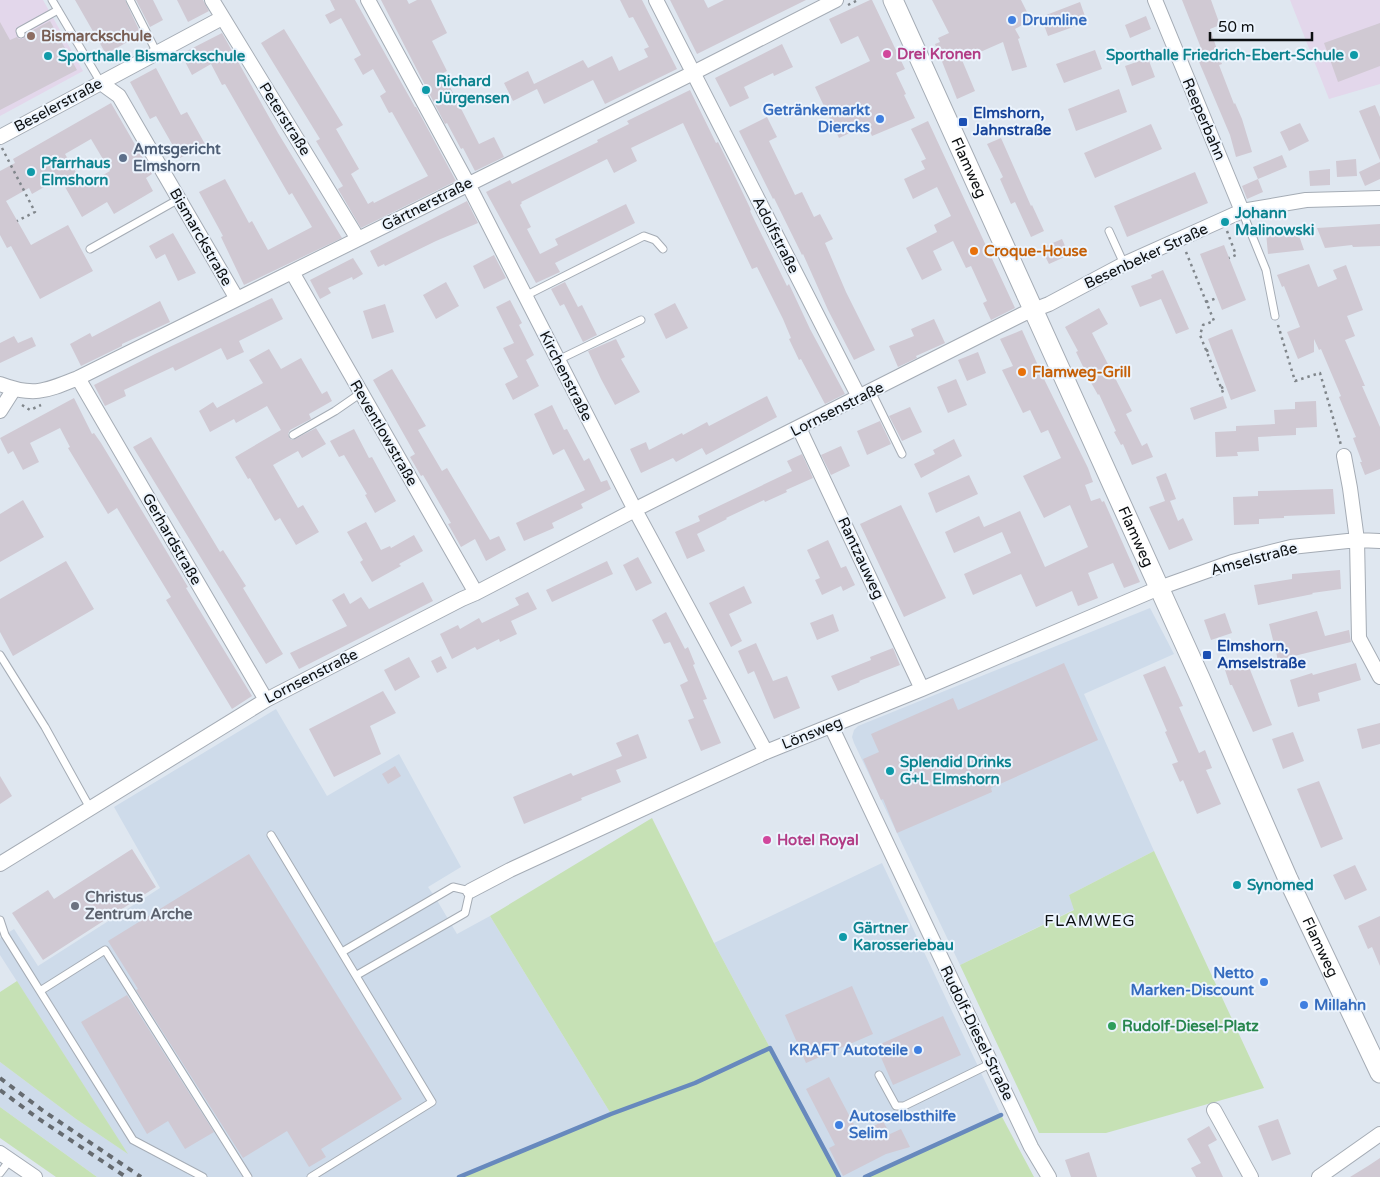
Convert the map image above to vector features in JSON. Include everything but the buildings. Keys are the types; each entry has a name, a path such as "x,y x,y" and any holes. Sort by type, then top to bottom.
{"main road":[{"name":"Flamweg","path":"893,0 1160,588 1288,880 1380,1073"}],"street":[{"name":"Peterstraße","path":"212,0 358,239"},
{"name":"Kirchenstraße","path":"368,0 468,184 558,360 766,752"},
{"name":"Adolfstraße","path":"656,0 693,73 865,394"},
{"name":"Gärtnerstraße","path":"0,384 14,389 33,392 47,390 78,378 693,73 836,0"},
{"name":"Reeperbahn","path":"1155,0 1242,211"},
{"name":"Beselerstraße","path":"0,137 222,18"},
{"name":"Bismarckstraße","path":"101,83 119,96 237,300"},
{"name":"Besenbeker Straße","path":"1033,311 1124,264 1242,211 1306,200 1380,198"},
{"name":"Reventlowstraße","path":"292,272 476,593"},
{"name":"Lornsenstraße","path":"0,864 266,700 638,508 1023,314 1033,311"},
{"name":"Gerhardstraße","path":"78,378 266,700"},
{"path":"0,411 14,389"},
{"name":"Rantzauweg","path":"800,428 922,688"},
{"path":"1344,456 1357,540 1360,638 1380,677"},
{"name":"Amselstraße","path":"1160,588 1232,562 1291,547 1357,540 1380,542"},
{"name":"Lönsweg","path":"470,892 510,870 766,752 1160,588"},
{"name":"Rudolf-Diesel-Straße","path":"831,726 1032,1147 1049,1177"},
{"path":"1214,1110 1251,1177"},
{"path":"1319,1177 1380,1134"},
{"path":"5,1156 34,1177"}],"lane":[{"name":"Bismarckstraße","path":"52,0 101,83"},
{"path":"130,0 157,53"},
{"path":"21,34 20,31 58,10"},
{"path":"90,248 179,199"},
{"path":"1242,211 1266,270 1275,316"},
{"path":"1109,231 1124,264"},
{"path":"525,296 644,236 655,240 662,249"},
{"path":"558,360 641,320"},
{"path":"294,435 361,393"},
{"path":"865,394 902,454"},
{"path":"0,655 45,727 90,808"},
{"path":"271,835 432,1102 311,1177"},
{"path":"342,952 453,887 470,892 465,913 357,975"},
{"path":"0,920 5,935 133,1140 203,1177"},
{"path":"40,991 105,950 248,1177"},
{"path":"879,1075 896,1106 904,1106 992,1063"},
{"path":"0,1173 5,1156"}],"path":[{"path":"0,145 36,212 17,221"},
{"path":"1222,220 1236,255 1229,258"},
{"path":"1180,239 1214,321 1204,325 1200,335 1224,395"},
{"path":"1206,302 1217,298"},
{"path":"1275,316 1295,381 1320,373 1344,456"},
{"path":"1206,351 1212,349"},
{"path":"1221,388 1226,386"}],"shaded area":[{"name":"Bismarckschule","path":"0,0 43,0 83,71 0,116"},
{"path":"1290,0 1380,0 1380,84 1329,99"},
{"path":"1150,608 1174,654 1084,694 1154,851 1069,895 1075,909 960,965 854,743 852,737 854,730 858,726"},
{"path":"276,709 327,796 399,754 461,867 428,887 457,934 490,916 611,1114 459,1177 97,1177 0,1107 0,1062 76,1119 127,1153 0,955 0,938 14,929 38,966 160,888 114,807"},
{"path":"882,863 1001,1115 865,1177 839,1177 714,943"}],"green space":[{"path":"652,818 714,943 839,1177 459,1177 611,1114 490,916"},
{"name":"Rudolf-Diesel-Platz","path":"1154,851 1264,1088 1106,1133 1039,1133 960,965 1074,910 1069,895"},
{"path":"17,981 128,1154 76,1119 0,1062 0,992"},
{"path":"0,1107 97,1177 56,1177 0,1138"},
{"path":"1001,1115 1034,1177 865,1177"}],"waterway":[{"path":"459,1177 611,1114 695,1083 770,1048 839,1177"},
{"path":"865,1177 1001,1115"}],"railway":[{"path":"0,1078 42,1110 141,1177"},
{"path":"0,1090 36,1117 126,1177"}],"place":[{"name":"Drumline","path":"1012,20"},
{"name":"Bismarckschule","path":"31,36"},
{"name":"Drei Kronen","path":"887,54"},
{"name":"Sporthalle Friedrich-Ebert-Schule","path":"1354,55"},
{"name":"Sporthalle Bismarckschule","path":"48,56"},
{"name":"Richard Jürgensen","path":"426,90"},
{"name":"Getränkemarkt Diercks","path":"880,119"},
{"name":"Elmshorn, Jahnstraße","path":"963,122"},
{"name":"Amtsgericht Elmshorn","path":"123,158"},
{"name":"Pfarrhaus Elmshorn","path":"31,172"},
{"name":"Johann Malinowski","path":"1225,222"},
{"name":"Croque-House","path":"974,251"},
{"name":"Flamweg-Grill","path":"1022,372"},
{"name":"Elmshorn, Amselstraße","path":"1207,655"},
{"name":"Splendid Drinks G+L Elmshorn","path":"890,771"},
{"name":"Hotel Royal","path":"767,840"},
{"name":"Synomed","path":"1237,885"},
{"name":"Christus Zentrum Arche","path":"75,906"},
{"name":"Gärtner Karosseriebau","path":"843,937"},
{"name":"Netto Marken-Discount","path":"1264,982"},
{"name":"Millahn","path":"1304,1005"},
{"name":"Rudolf-Diesel-Platz","path":"1112,1026"},
{"name":"KRAFT Autoteile","path":"918,1050"},
{"name":"Autoselbsthilfe Selim","path":"839,1125"}],"district":[{"name":"FLAMWEG","path":"1090,921"}]}
